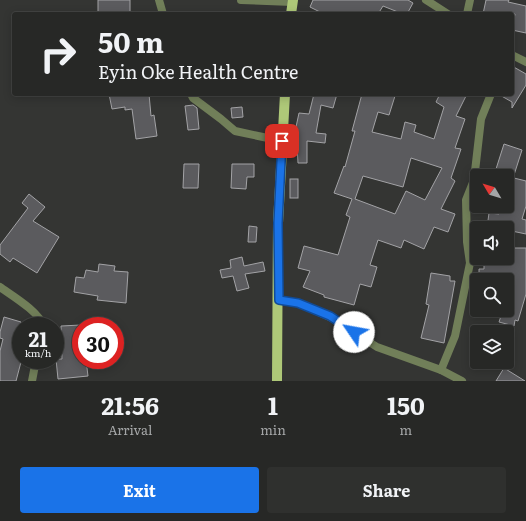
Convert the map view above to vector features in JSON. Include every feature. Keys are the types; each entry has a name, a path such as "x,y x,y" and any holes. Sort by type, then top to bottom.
{"main road":[{"path":"291,12 292,1"},
{"path":"277,381 279,300 278,223 285,96"}],"street":[{"path":"159,0 162,12"},
{"path":"241,0 292,1"},
{"path":"426,0 445,12"},
{"path":"467,12 470,0"},
{"path":"514,56 526,62"},
{"path":"192,96 235,131 282,141"},
{"path":"441,370 455,336 470,263 467,242 466,200 474,180 481,119 490,96"},
{"path":"0,287 39,317"},
{"path":"279,300 298,303 330,316 377,346 441,370 461,381"},
{"path":"32,381 34,369"}],"building":[{"path":"98,0 130,0 130,12 98,12"},
{"path":"313,0 408,0 413,3 408,12 398,12 383,6 379,12 320,12 310,7"},
{"path":"486,0 509,0 508,2 526,6 526,33 514,30 514,12 483,12"},
{"path":"514,67 526,74 526,85 512,108 512,102 502,96 514,96"},
{"path":"109,96 149,96 151,116 154,115 157,136 136,139 132,109 125,110 125,107 112,109"},
{"path":"314,96 336,96 333,108 321,105 316,133 326,134 325,143 307,141 307,163 298,163 296,127 299,113 309,114"},
{"path":"361,96 395,96 389,115 378,112 372,132 401,139 405,122 416,125 414,132 434,139 444,107 436,102 439,96 466,96 456,116 465,119 455,148 461,149 451,178 455,181 441,209 455,214 448,232 434,227 424,249 404,240 401,248 378,240 370,265 377,267 371,287 360,284 354,305 324,297 324,295 303,287 310,271 298,268 304,246 338,255 350,217 346,215 352,199 334,193 344,166 345,167 355,131 352,131","holes":["411,158 442,168 425,200 406,191 395,214 355,199 363,176 403,187"]},
{"path":"193,105 197,108 199,129 188,130 185,106"},
{"path":"242,107 243,117 232,118 231,108"},
{"path":"504,144 522,150 514,175 514,169 496,169"},
{"path":"184,164 199,164 198,188 183,188"},
{"path":"232,164 254,164 254,177 247,177 246,189 231,188"},
{"path":"514,178 526,181 526,206 522,219 526,220 526,234 514,231 514,221 488,221 489,213 514,213"},
{"path":"290,179 298,179 298,198 290,198"},
{"path":"29,194 45,207 33,221 59,237 37,273 13,258 10,262 0,254 0,245 28,208 22,203"},
{"path":"249,226 257,227 256,242 248,242"},
{"path":"514,248 526,248 526,294 518,321 515,320 514,326 499,322 501,317 514,317 514,273 479,273 479,269 484,269 484,265 514,265"},
{"path":"242,257 244,266 263,262 265,271 245,274 249,288 237,291 233,276 222,278 220,270 231,268 230,260"},
{"path":"99,264 115,266 114,271 128,272 126,303 97,300 98,296 74,292 76,277 84,278 86,270 98,272"},
{"path":"431,273 450,276 450,281 455,281 444,343 421,338 429,305 426,304"},
{"path":"4,317 12,319 12,369 19,369 16,381 0,381 0,351 3,339 0,338"},
{"path":"72,325 72,369 87,369 88,376 58,379 57,369 64,369 64,326"},
{"path":"503,369 506,369 525,381 496,381"}],"route":[{"path":"282,141 278,223 279,300 298,303 330,316 354,332"}]}
